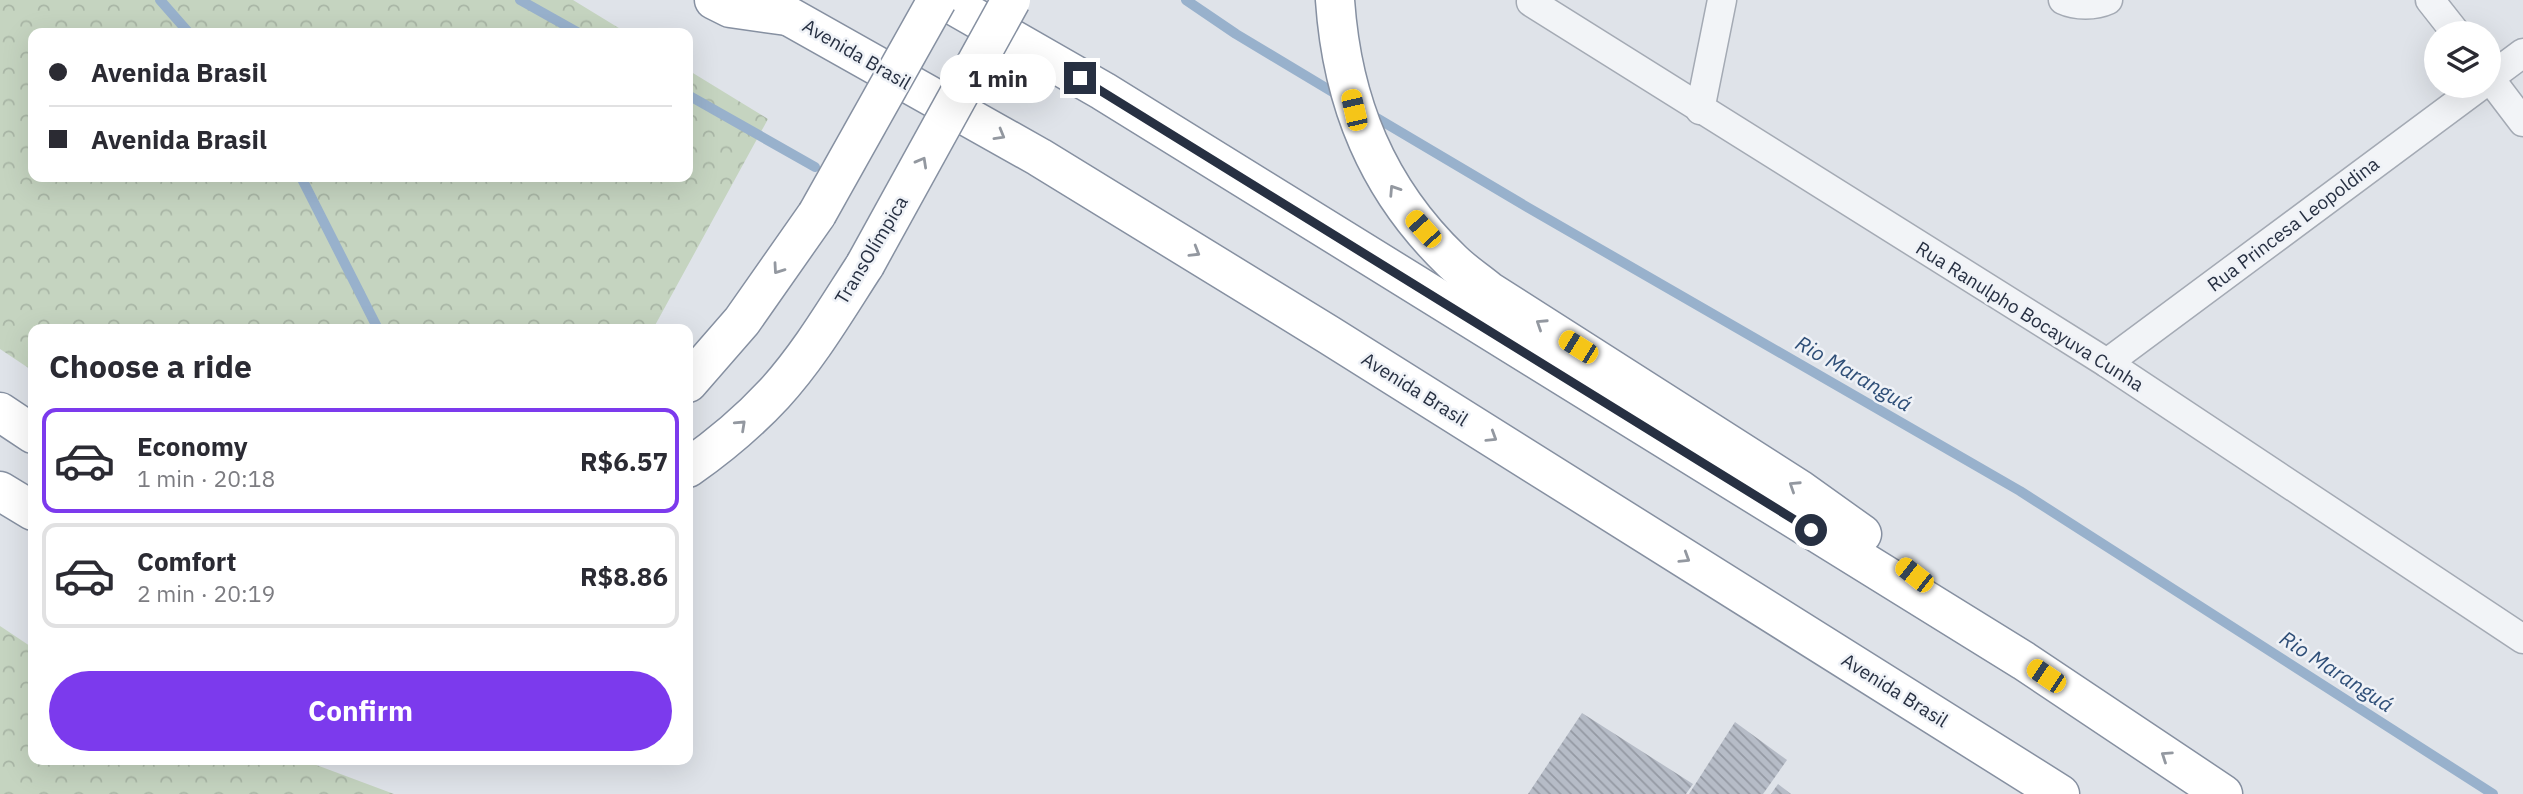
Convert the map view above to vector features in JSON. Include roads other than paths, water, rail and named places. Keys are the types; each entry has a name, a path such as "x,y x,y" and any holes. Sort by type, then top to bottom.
{"highway":[{"path":"714,0 730,8 776,8"},
{"path":"693,377 742,321 817,214 937,0"},
{"path":"944,0 1103,91 2024,661 2223,794"},
{"name":"TransOlímpica","path":"693,464 713,450 775,393 822,330 865,265 1011,0"},
{"path":"1335,0 1338,42 1354,110 1375,161 1408,213 1452,262 1489,291 1799,488 1848,523 2024,661"},
{"name":"Avenida Brasil","path":"776,8 1039,157 1329,335 2060,794"},
{"path":"0,412 28,432"},
{"path":"0,491 28,509"}],"street":[{"path":"1700,110 1722,0"},
{"path":"2063,0 2073,5 2102,3 2108,0"},
{"path":"2430,0 2447,21"},
{"name":"Rua Ranulpho Bocayuva Cunha","path":"1531,2 2107,363 2523,639"},
{"name":"Rua Princesa Leopoldina","path":"2501,70 2523,53"},
{"path":"2501,96 2523,122"},
{"name":"Rua Princesa Leopoldina","path":"2107,363 2463,98"}],"waterway":[{"path":"160,0 185,28"},
{"path":"520,0 570,28"},
{"name":"Rio Maranguá","path":"1186,0 1236,34 1341,97"},
{"path":"693,98 815,167"},
{"name":"Rio Maranguá","path":"1370,114 2020,491 2493,794"},
{"path":"304,182 375,324"}]}
